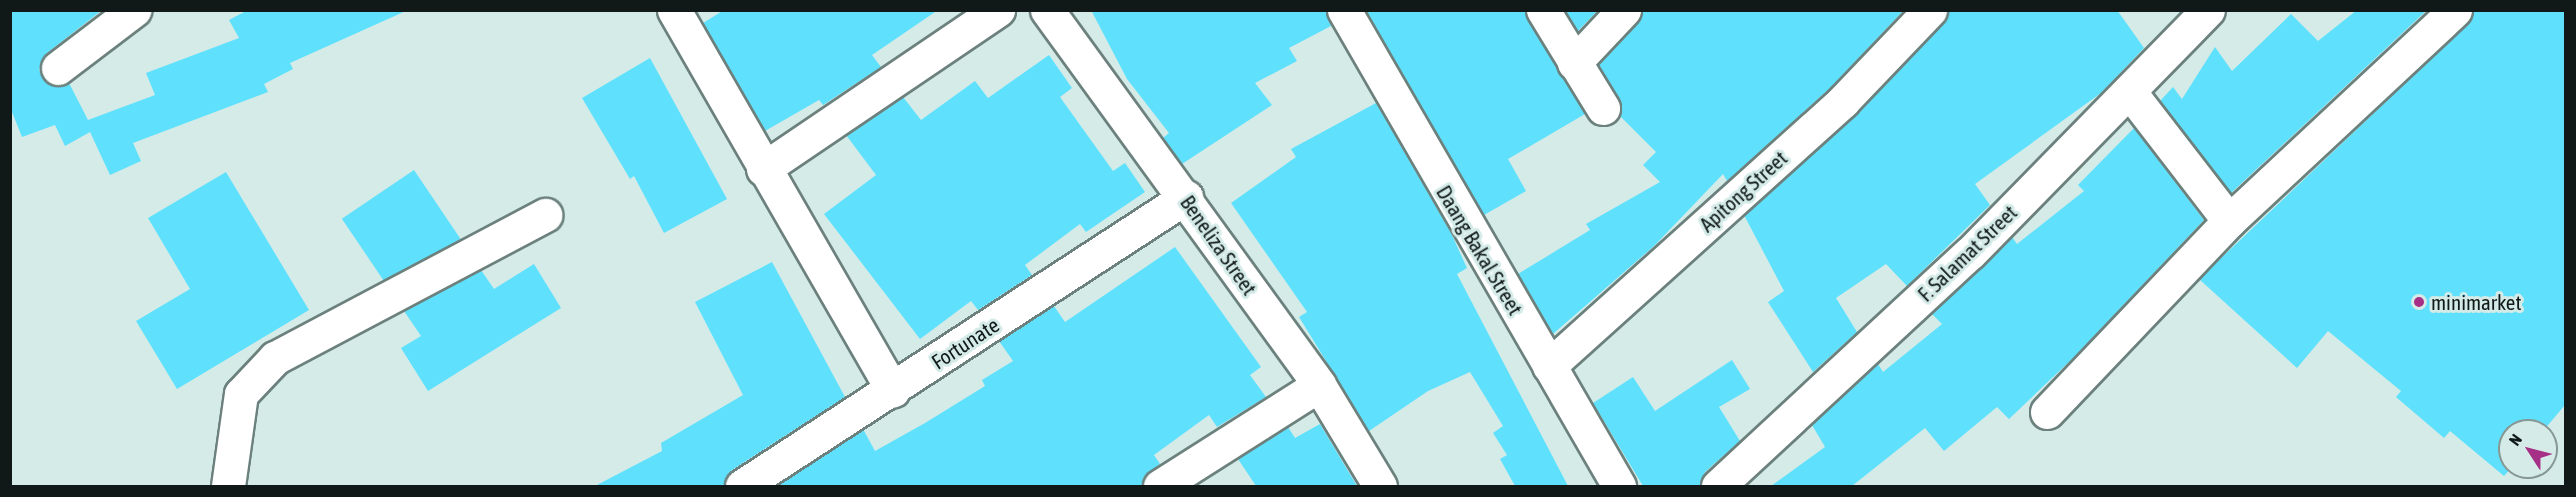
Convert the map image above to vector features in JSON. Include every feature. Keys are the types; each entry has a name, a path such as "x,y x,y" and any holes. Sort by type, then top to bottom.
{"street":[{"path":"58,68 134,10"},
{"path":"674,10 893,391"},
{"path":"763,168 998,10"},
{"name":"Beneliza Street","path":"1047,10 1186,197 1319,385 1380,486"},
{"name":"Daang Bakal Street","path":"1344,10 1619,486"},
{"path":"1543,10 1603,108"},
{"path":"1574,63 1624,10"},
{"name":"Apitong Street","path":"1549,366 1843,100 1930,10"},
{"name":"F. Salamat Street","path":"1718,486 1970,253 2208,10"},
{"path":"2047,412 2229,221 2455,10"},
{"path":"2129,91 2229,221"},
{"name":"Fortunate","path":"742,486 893,391 1186,197"},
{"path":"228,486 242,394 275,357 545,215"},
{"path":"1160,486 1319,385"}],"building":[{"path":"10,10 102,10 47,53 39,70 50,85 69,83 88,120 155,95 146,73 239,38 229,20 248,10 408,10 290,63 293,69 264,84 268,92 133,143 141,161 110,175 90,132 65,146 55,125 22,137 10,107"},
{"path":"724,10 938,10 872,55 881,67 823,105 819,100 765,131 703,23"},
{"path":"1091,10 1325,10 1331,26 1289,48 1297,61 1255,83 1272,105 1182,164 1163,138 1169,133 1127,79"},
{"path":"1366,10 1524,10 1585,114 1508,159 1526,191 1484,215"},
{"path":"1565,10 1598,10 1578,31"},
{"path":"1642,10 1904,10 1830,88 1727,181 1723,174 1654,246 1553,334 1518,274 1590,230 1586,224 1660,182 1643,165 1656,152 1620,116 1619,99 1598,64 1638,23"},
{"path":"1948,10 2117,10 2144,48 2101,93 1975,184 1990,205 1907,286 1886,264 1836,298 1857,332 1813,372 1768,302 1784,291 1744,215 1857,114 1944,23"},
{"path":"2357,10 2427,10 2231,193 2160,101 2173,87 2182,99 2215,47 2232,71 2291,14 2318,41"},
{"path":"2473,10 2565,10 2565,405 2553,419 2498,419 2498,471 2450,431 2444,438 2396,397 2401,391 2328,331 2297,368 2199,279 2468,24"},
{"path":"1049,55 1072,88 1060,97 1113,171 1125,163 1145,192 1086,232 1080,224 1025,265 1032,275 978,310 971,301 920,339 824,214 876,175 846,135 903,97 921,120 975,81 988,98"},
{"path":"650,58 727,199 664,233 634,176 630,179 582,98"},
{"path":"1376,103 1451,233 1467,268 1457,274 1568,486 1515,486 1500,459 1507,455 1493,433 1503,426 1470,372 1428,391 1369,431 1299,317 1307,312 1231,203 1296,157 1291,149"},
{"path":"2134,128 2204,220 2073,358 2009,419 1997,407 1944,451 1925,428 1852,486 1771,486 1825,447 1812,425 1878,364 1883,372 1942,324 1932,314 2012,237 2017,244 2084,191 2078,185"},
{"path":"414,170 460,239 388,287 342,219"},
{"path":"226,172 309,310 177,389 136,321 190,289 148,218"},
{"path":"1175,247 1261,367 1250,375 1266,397 1217,427 1209,415 1154,455 1160,464 1144,477 1141,486 776,486 863,429 875,451 925,423 985,386 982,380 1013,361 999,341 1054,306 1065,322"},
{"path":"772,262 845,397 732,470 723,486 595,486 662,451 661,443 743,395 695,302"},
{"path":"534,264 561,308 428,391 401,348 421,336 404,311 481,270 494,289"},
{"path":"1732,360 1750,389 1719,407 1740,441 1705,472 1700,486 1643,486 1593,403 1633,377 1655,411"},
{"path":"1320,424 1357,486 1256,486 1238,459 1288,427 1295,438"}],"place":[{"name":"minimarket","path":"2419,302"}]}
